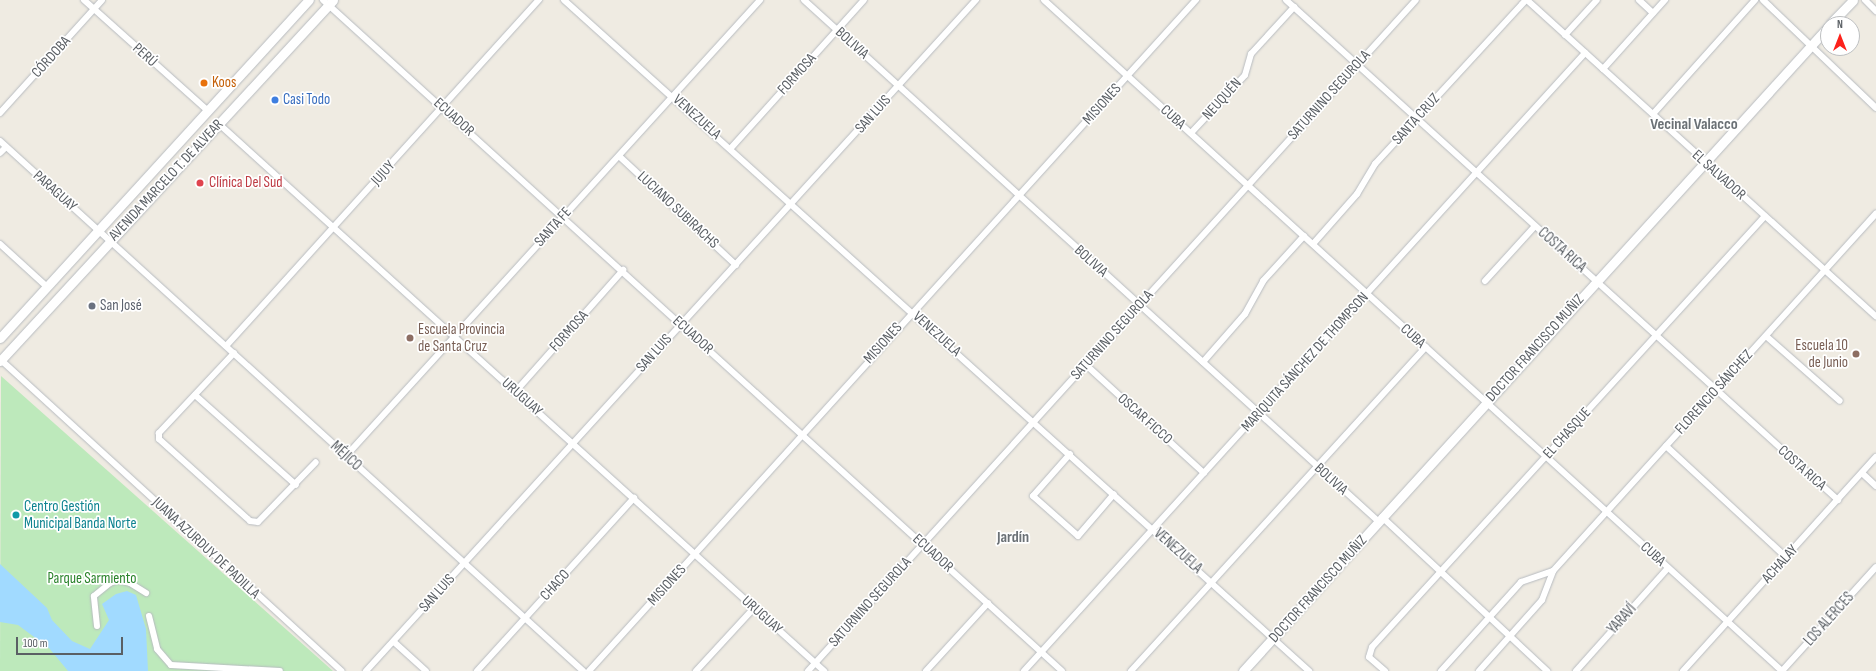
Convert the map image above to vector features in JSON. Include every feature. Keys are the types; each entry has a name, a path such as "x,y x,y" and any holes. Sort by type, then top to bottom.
{"main road":[{"name":"AVENIDA MARCELO T. DE ALVEAR","path":"0,338 206,110 309,0"},
{"path":"1838,16 1853,0"},
{"name":"AVENIDA MARCELO T. DE ALVEAR","path":"1,360 110,240 220,124 329,2"},
{"name":"DOCTOR FRANCISCO MUÑIZ","path":"1243,671 1595,281 1820,35"}],"street":[{"name":"PERÚ","path":"84,0 206,110"},
{"name":"CÓRDOBA","path":"0,113 102,0"},
{"name":"JUJUY","path":"226,346 539,0"},
{"name":"VENEZUELA","path":"564,0 912,311 1309,671"},
{"name":"SANTA FE","path":"346,456 760,0"},
{"name":"BOLIVIA","path":"804,0 1202,362 1318,466 1440,572 1547,671"},
{"name":"FORMOSA","path":"731,148 864,0"},
{"name":"SAN LUIS","path":"366,671 394,642 976,0"},
{"name":"CUBA","path":"1044,0 1782,671"},
{"name":"MISIONES","path":"589,671 912,311 1196,0"},
{"name":"COSTA RICA","path":"1286,0 1838,500"},
{"name":"SATURNINO SEGUROLA","path":"808,671 1416,0"},
{"name":"EL SALVADOR","path":"1526,0 1705,161 1876,318"},
{"name":"SANTA CRUZ","path":"1313,244 1357,194 1375,164 1526,0"},
{"path":"1565,35 1597,0"},
{"path":"1639,0 1653,13"},
{"path":"1603,69 1665,0"},
{"path":"1653,114 1755,0"},
{"path":"1763,0 1876,108"},
{"path":"1865,0 1876,11"},
{"name":"ECUADOR","path":"329,2 1062,671"},
{"name":"NEUQUÉN","path":"1191,133 1245,74 1251,54 1294,7"},
{"name":"MARIQUITA SÁNCHEZ DE THOMPSON","path":"1024,671 1585,53"},
{"name":"URUGUAY","path":"220,124 824,671"},
{"name":"PARAGUAY","path":"0,141 110,240"},
{"path":"0,153 6,147"},
{"name":"LUCIANO SUBIRACHS","path":"619,156 736,265"},
{"name":"FLORENCIO SÁNCHEZ","path":"1480,671 1542,600 1553,571 1716,390 1826,271 1876,213"},
{"name":"EL CHASQUE","path":"1385,671 1369,657 1369,651 1765,216"},
{"path":"1485,281 1535,226"},
{"path":"1202,362 1245,314 1263,281 1304,236"},
{"name":"MÉJICO","path":"110,240 583,671"},
{"path":"0,244 46,286"},
{"name":"FORMOSA","path":"516,391 623,270"},
{"path":"1766,336 1840,401"},
{"path":"1132,671 1426,347"},
{"path":"234,353 159,433 159,439 250,521 258,522 316,462"},
{"name":"JUANA AZURDUY DE PADILLA","path":"1,360 341,671"},
{"name":"OSCAR FICCO","path":"1086,364 1204,473"},
{"path":"195,395 296,484"},
{"path":"1666,446 1786,557"},
{"path":"1070,454 1032,496 1078,536 1114,494"},
{"name":"ACHALAY","path":"1684,671 1876,458"},
{"path":"1862,473 1876,486"},
{"name":"CHACO","path":"477,671 634,498"},
{"name":"LOS ALERCES","path":"1782,671 1876,567"},
{"name":"YARAVÍ","path":"1576,671 1668,568"},
{"name":"FLORENCIO SÁNCHEZ","path":"1441,671 1521,582 1553,571"},
{"path":"97,626 94,596 110,583 118,580 130,583 146,593"},
{"path":"926,671 988,603"},
{"path":"696,671 754,608"},
{"path":"149,616 157,649 172,665 280,671"},
{"path":"394,642 426,671"}],"green space":[{"name":"Parque Sarmiento","path":"1,376 333,671 0,671"}],"water":[{"path":"0,564 47,608 52,620 72,641 90,649 109,620 102,604 116,594 127,591 136,595 146,629 148,671 68,671 49,648 18,625 0,622"}],"place":[{"name":"Koos","path":"204,83"},
{"name":"Casi Todo","path":"275,100"},
{"name":"Clínica Del Sud","path":"200,183"},
{"name":"San José","path":"92,306"},
{"name":"Escuela Provincia de Santa Cruz","path":"410,338"},
{"name":"Escuela 10 de Junio","path":"1856,354"},
{"name":"Centro Gestión Municipal Banda Norte","path":"16,515"}],"district":[{"name":"Vecinal Valacco","path":"1694,125"},
{"name":"Jardín","path":"1013,538"}]}
